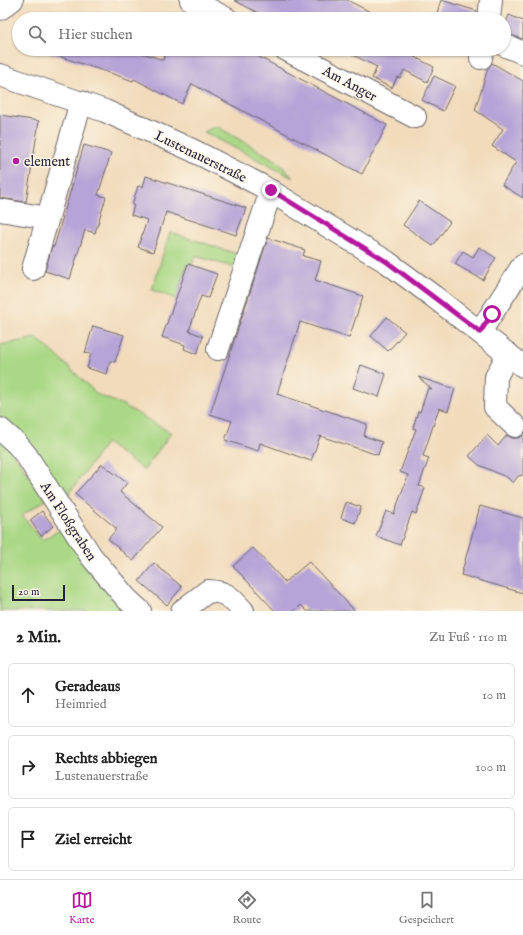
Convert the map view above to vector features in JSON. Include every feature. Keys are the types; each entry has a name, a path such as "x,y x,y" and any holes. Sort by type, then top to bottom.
{"street":[{"path":"0,9 12,0"},
{"path":"191,0 214,12"},
{"path":"490,12 491,0"},
{"path":"511,48 523,53"},
{"name":"Am Anger","path":"297,56 415,117"},
{"name":"Lustenauerstraße","path":"0,75 81,102 162,136 271,190 387,262 516,360"},
{"path":"33,269 81,102"},
{"path":"218,349 271,190"},
{"path":"0,210 48,218"},
{"path":"480,332 523,265"},
{"path":"515,426 495,407 496,377 516,360"},
{"name":"Am Floßgraben","path":"0,429 17,444 26,455 91,556 126,598 140,611"},
{"path":"182,611 208,591 220,591 230,596 243,611"}],"green space":[{"path":"216,126 277,161 293,178 204,132"},
{"path":"170,232 240,255 236,268 195,256 192,265 187,264 179,289 187,303 152,290"},
{"path":"36,338 98,395 123,405 171,433 144,470 106,443 65,499 0,419 0,345"},
{"path":"0,435 46,500 22,515 42,540 65,527 129,611 0,611"}],"building":[{"path":"234,0 347,0 370,12 256,12"},
{"path":"441,0 477,11 477,12 437,12"},
{"path":"511,16 523,21 523,39 511,35"},
{"path":"58,56 151,56 163,60 165,56 257,56 387,125 362,174 192,84 182,104 134,79 133,81"},
{"path":"355,56 413,56 434,67 427,82 404,70 400,78 397,77 392,88 372,78 377,67"},
{"path":"492,63 523,81 523,198 502,185 516,162 492,146 503,129 475,110 488,68"},
{"path":"434,76 455,86 443,111 422,100"},
{"name":"element","path":"0,115 39,121 26,202 0,198"},
{"path":"84,145 111,153 98,195 106,197 95,233 85,230 70,279 45,271 52,246 54,247"},
{"path":"146,176 246,208 236,235 166,212 153,252 138,247 147,220 131,215 134,205 132,205 138,186 143,187"},
{"path":"419,201 450,222 433,246 403,225"},
{"path":"268,238 305,250 303,256 321,261 315,280 363,296 349,338 300,322 277,394 367,424 364,436 382,442 378,455 320,436 311,461 260,443 258,451 225,440 232,421 210,414"},
{"path":"479,247 496,258 483,280 455,264 463,251 473,257"},
{"path":"188,264 217,274 208,298 201,296 189,331 203,336 197,354 184,349 185,345 162,337"},
{"path":"387,317 405,332 388,351 371,336"},
{"path":"93,326 124,335 115,362 110,361 107,374 87,368 91,354 85,353"},
{"path":"361,365 386,374 379,397 353,388"},
{"path":"418,377 455,389 448,411 439,408 423,456 429,458 419,486 425,488 416,514 412,512 400,545 376,536 386,511 394,514 408,475 400,472 416,429 413,428 418,411 420,412 428,388 432,389"},
{"path":"487,435 498,446 507,435 512,438 518,438 523,435 523,475 518,476 513,483 508,478 479,465 469,456"},
{"path":"102,464 127,483 120,492 162,527 133,561 108,539 117,529 75,494"},
{"path":"346,502 361,507 355,523 341,518"},
{"path":"480,506 523,518 523,593 461,575"},
{"path":"42,511 53,526 41,536 30,520"},
{"path":"253,548 285,582 309,562 355,611 307,611 301,605 295,611 275,611 233,566"},
{"path":"154,563 182,587 167,605 139,581"}],"place":[{"name":"element","path":"16,161"}],"route":[{"path":"271,190 387,262 480,332 492,314"}]}
